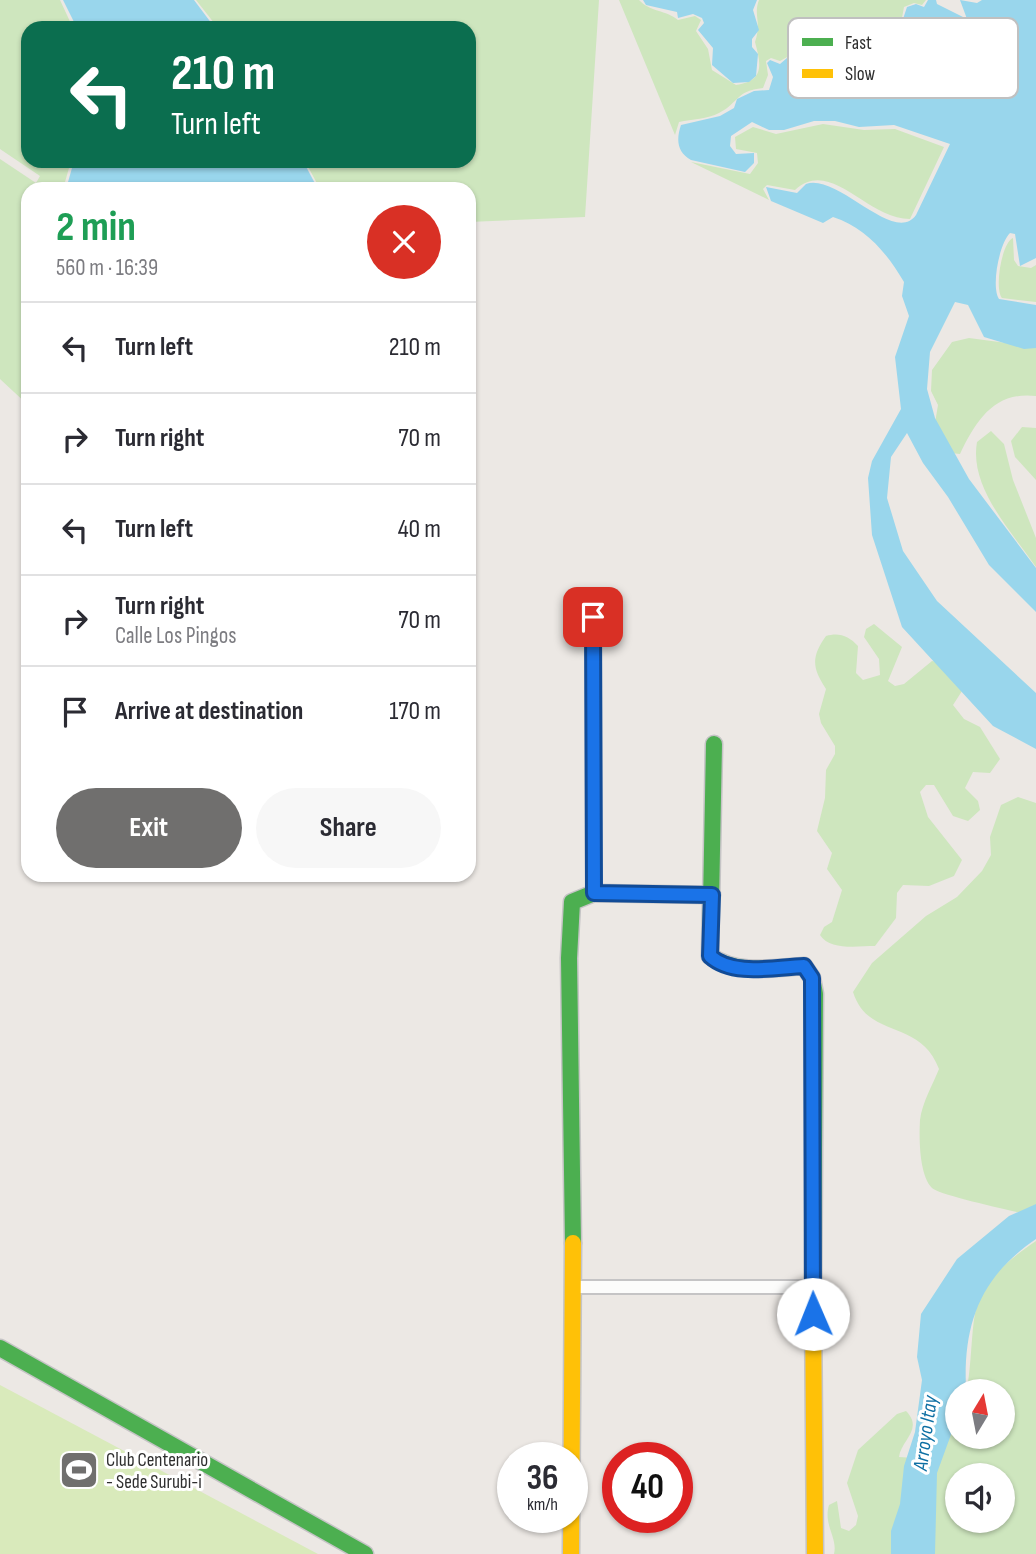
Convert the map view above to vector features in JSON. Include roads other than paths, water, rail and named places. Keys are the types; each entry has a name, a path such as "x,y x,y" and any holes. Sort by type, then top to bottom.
{"street":[{"path":"593,617 594,893"},
{"path":"714,744 710,956 735,968 804,966 812,978 815,1554"},
{"path":"571,1554 574,1287 572,902 594,893 712,895"},
{"path":"574,1287 813,1287"},
{"path":"0,1348 365,1554"}],"water":[{"path":"63,0 194,0 210,21 74,21"},
{"path":"643,0 757,0 753,10 759,30 752,39 752,47 758,54 756,76 749,82 733,83 712,65 713,48 698,30 704,23 702,18 693,14 678,18 677,12 646,5"},
{"path":"928,0 936,0 937,4 965,18 903,18 907,7 916,4 924,7"},
{"path":"960,0 977,3 982,0 1036,0 1036,258 1020,266 1015,234 1010,233 1000,256 996,285 999,299 1036,305 1036,348 1024,349 984,337 968,305 955,302 930,352 927,389 935,418 969,479 1036,568 1036,612 989,565 948,497 923,463 907,433 891,457 887,498 903,551 937,601 1036,693 1036,749 993,726 902,627 872,535 868,478 872,461 901,409 895,357 909,316 902,296 904,282 883,252 856,228 833,217 823,223 771,201 766,187 797,193 806,184 819,183 880,216 894,222 906,222 916,215 950,144 894,125 859,127 835,121 814,121 784,130 769,130 752,122 731,136 730,146 736,154 754,153 754,163 745,172 691,160 679,145 681,125 720,116 734,108 737,99 754,91 769,90 773,77 767,63 770,60 780,64 787,58 788,98 1018,98 1018,18 967,18"},
{"path":"72,168 307,168 314,182 68,182"},
{"name":"Arroyo Itay","path":"1036,1204 1036,1239 1001,1269 979,1304 968,1344 966,1379 945,1379 946,1449 937,1473 935,1554 891,1554 891,1531 900,1504 904,1466 915,1432 922,1380 917,1357 921,1314 957,1259 1009,1216"}],"place":[{"name":"Club Centenario - Sede Surubi-i","path":"79,1470"}]}
